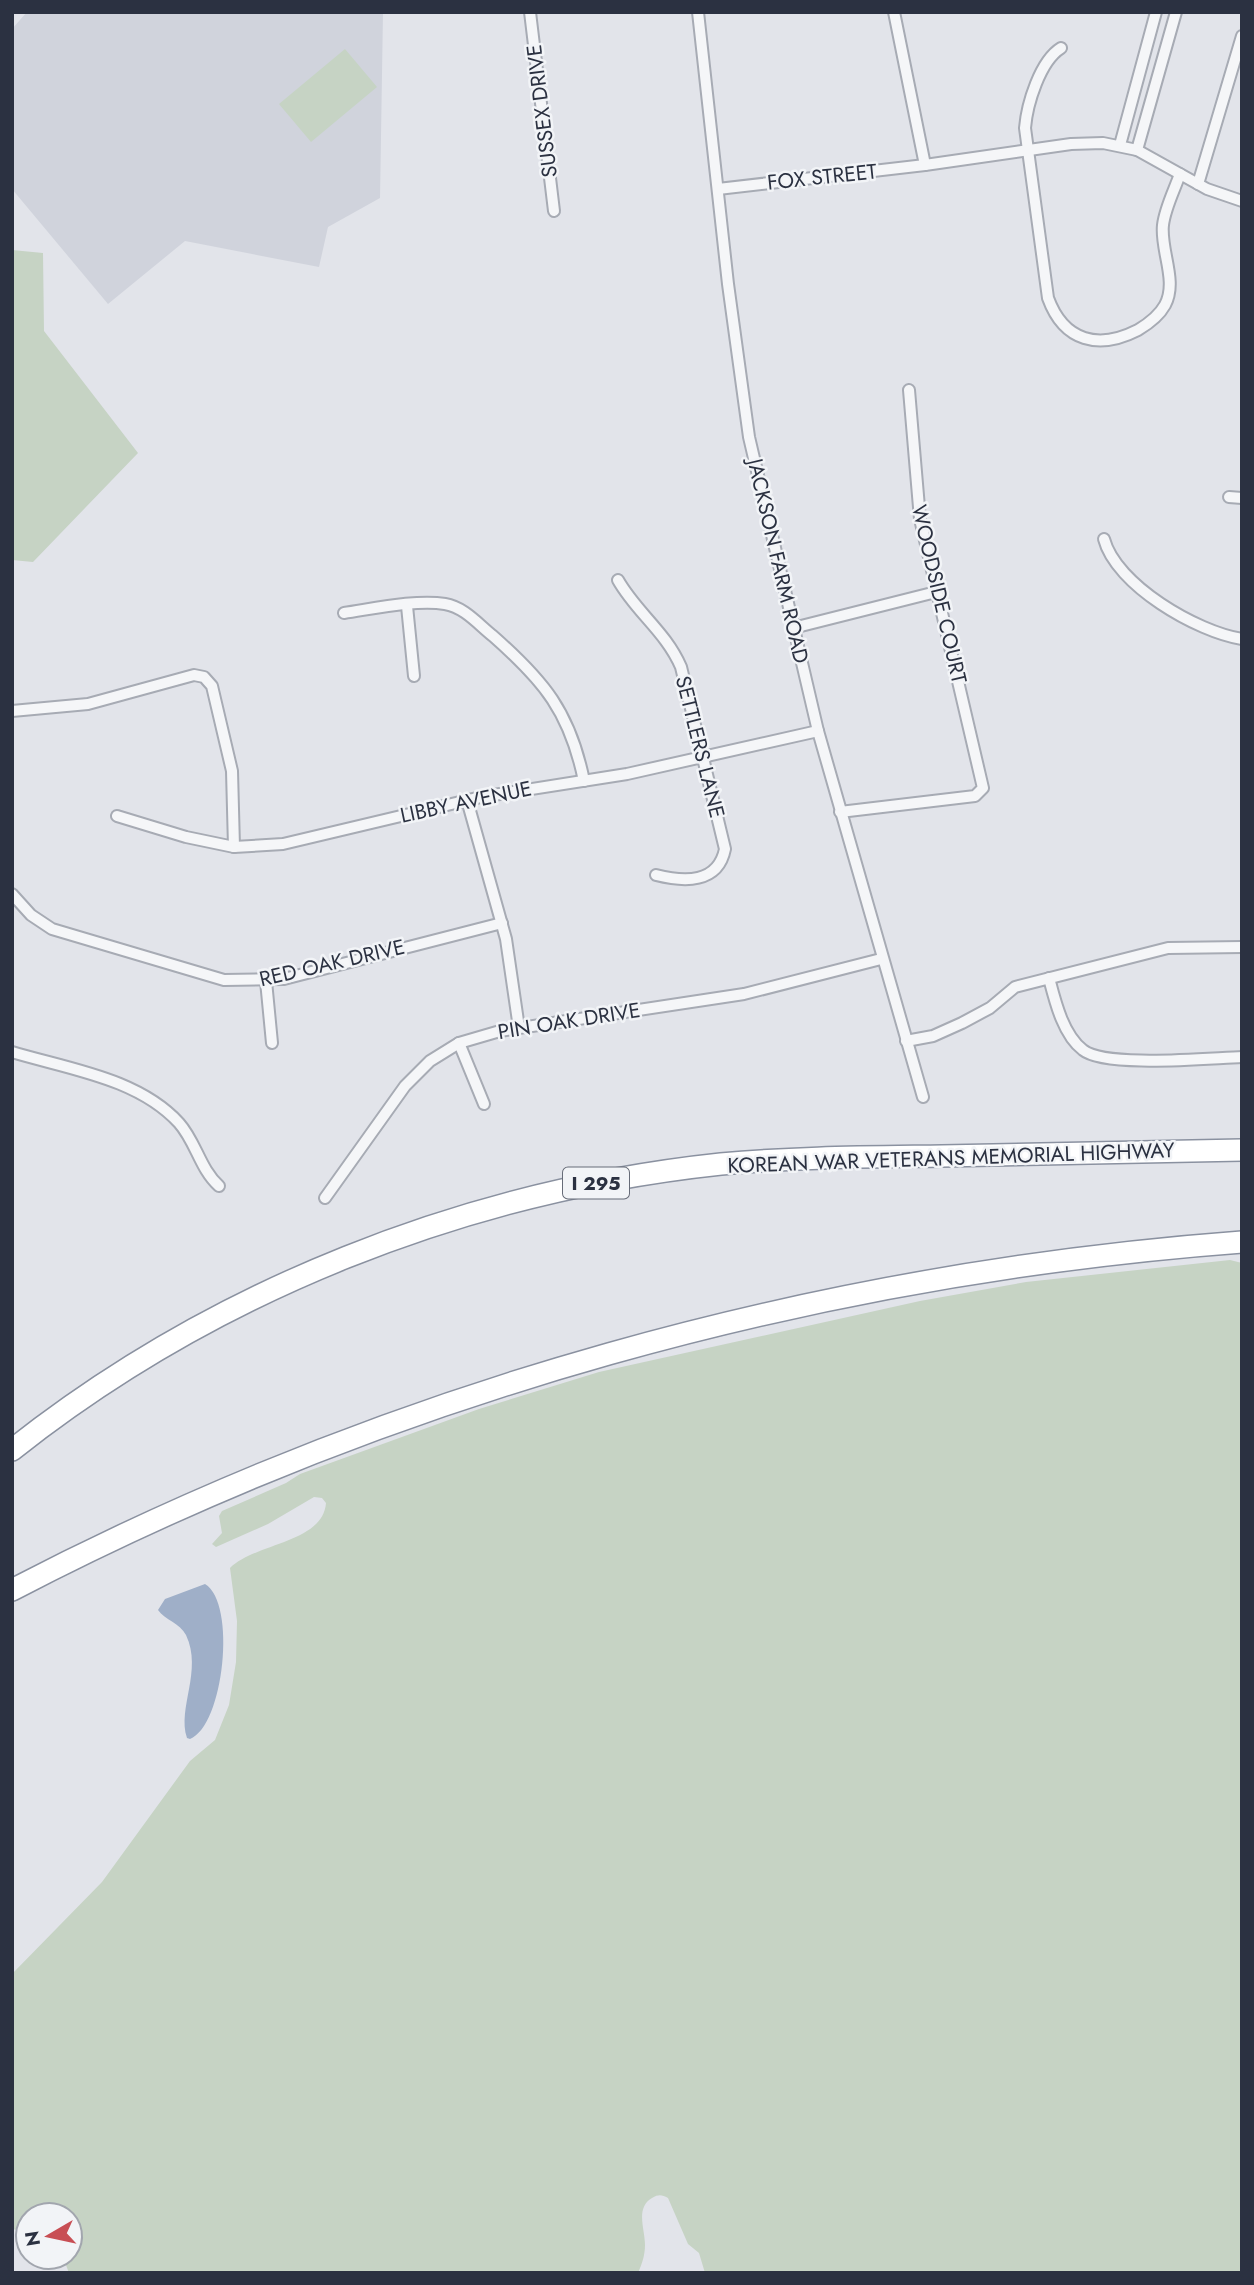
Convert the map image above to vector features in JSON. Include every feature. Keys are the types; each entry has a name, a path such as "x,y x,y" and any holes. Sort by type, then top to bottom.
{"highway":[{"name":"KOREAN WAR VETERANS MEMORIAL HIGHWAY","path":"12,1450 128,1368 293,1280 434,1226 565,1190 674,1170 803,1159 1242,1150"},
{"path":"12,1590 120,1537 312,1454 485,1393 702,1328 947,1279 1102,1255 1242,1242"}],"street":[{"name":"SUSSEX DRIVE","path":"530,12 554,211"},
{"name":"JACKSON FARM ROAD","path":"698,12 743,401 818,731 881,959 923,1097"},
{"path":"894,12 926,165"},
{"path":"1120,145 1156,12"},
{"path":"1137,150 1176,12"},
{"path":"1198,184 1242,36"},
{"path":"1061,48 1047,61 1026,117 1027,150 1048,298 1052,311 1072,330 1100,343 1124,337 1147,325 1166,304 1170,284 1162,228 1180,174"},
{"name":"FOX STREET","path":"718,189 926,165 1083,143 1120,145 1137,150 1198,184 1242,201"},
{"name":"WOODSIDE COURT","path":"840,812 978,795 983,784 918,507 909,390"},
{"path":"1229,497 1242,498"},
{"path":"1104,540 1119,570 1144,592 1212,631 1242,639"},
{"name":"SETTLERS LANE","path":"618,580 626,595 664,635 675,652 725,849 721,862 712,873 694,880 656,875"},
{"path":"793,628 936,592"},
{"path":"344,613 443,603 457,608 541,681 567,721 584,781"},
{"path":"407,606 414,676"},
{"path":"12,711 88,704 194,675 204,677 212,686 232,771 236,807 234,847"},
{"name":"LIBBY AVENUE","path":"117,816 186,837 234,847 256,847 310,839 467,800 704,758 818,731"},
{"path":"467,800 502,923 519,1028"},
{"name":"RED OAK DRIVE","path":"12,894 40,922 64,933 224,980 266,981 502,923"},
{"path":"906,1041 933,1036 990,1008 1015,988 1049,978 1168,948 1242,947"},
{"name":"PIN OAK DRIVE","path":"325,1198 405,1086 430,1061 459,1043 478,1036 519,1028 744,994 881,959"},
{"path":"1049,978 1066,1029 1082,1050 1104,1060 1242,1057"},
{"path":"266,981 272,1043"},
{"path":"459,1043 484,1104"},
{"path":"12,1052 127,1087 158,1104 184,1129 206,1173 219,1186"}],"shaded area":[{"path":"27,12 383,12 380,198 328,227 319,267 185,241 108,304 12,189 12,29"}],"green space":[{"path":"345,49 377,87 311,142 279,104"},
{"path":"12,250 43,253 44,331 138,453 33,562 12,560"},
{"path":"1230,1260 1242,1263 1242,2273 705,2273 699,2253 688,2244 668,2198 660,2195 647,2202 642,2213 645,2249 638,2273 69,2273 68,2271 84,2271 84,2201 14,2201 12,2229 12,1974 102,1882 190,1761 215,1740 229,1705 236,1662 237,1621 230,1568 255,1553 301,1535 313,1527 322,1516 326,1503 322,1498 314,1497 268,1524 216,1547 212,1544 222,1533 219,1516 222,1511 286,1483 300,1474 479,1409 599,1372 920,1301 1026,1282"}],"water":[{"path":"205,1584 215,1596 221,1614 222,1664 211,1712 202,1729 190,1739 187,1738 185,1714 191,1676 191,1649 183,1631 158,1610 165,1599"}]}
